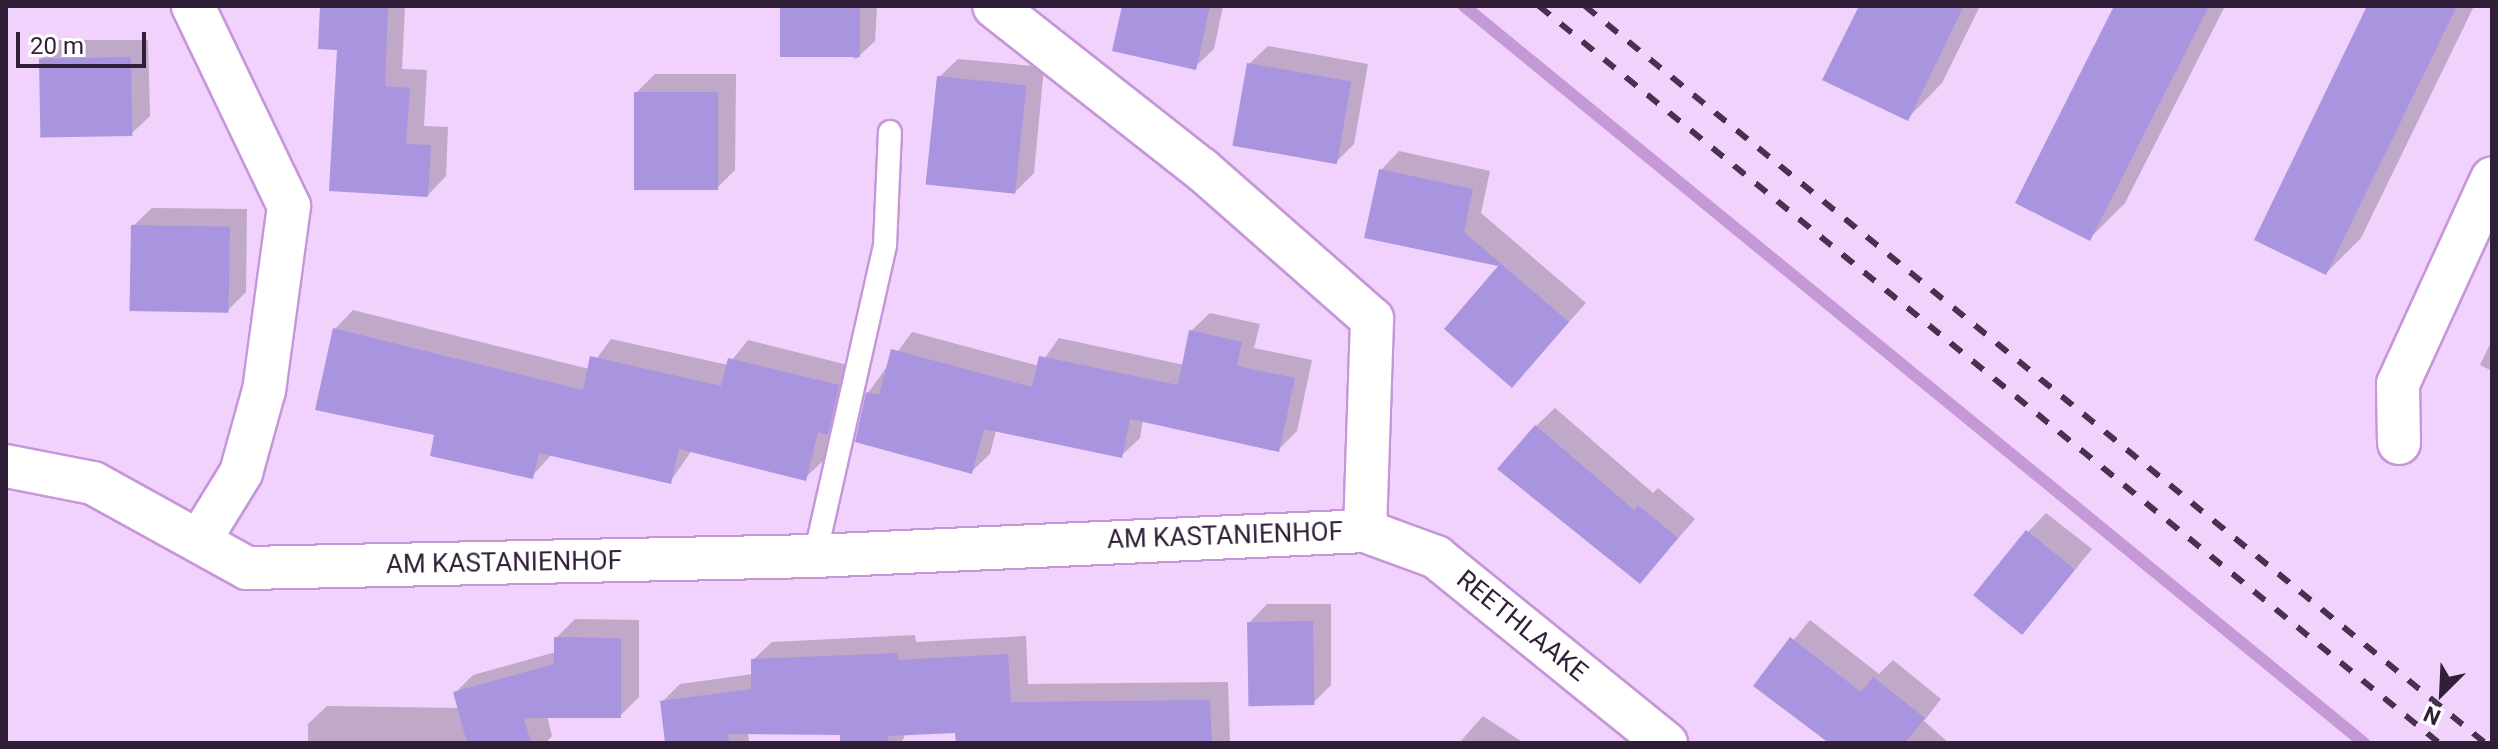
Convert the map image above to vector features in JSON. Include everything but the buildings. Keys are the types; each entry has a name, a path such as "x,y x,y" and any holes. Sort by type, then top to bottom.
{"street":[{"path":"193,6 289,206 264,390 241,473 201,538"},
{"name":"AM KASTANIENHOF","path":"6,466 93,483 201,538 247,568 815,556 1365,531 1372,319 1201,169 994,6"},
{"path":"2399,443 2398,384 2492,179"},
{"name":"REETHLAAKE","path":"1365,531 1436,557 1666,743"}],"lane":[{"path":"815,556 885,245 890,132"}],"waterway":[{"path":"1464,6 2364,743"}],"railway":[{"path":"1539,6 2439,743"},
{"path":"1585,6 2485,743"}]}
